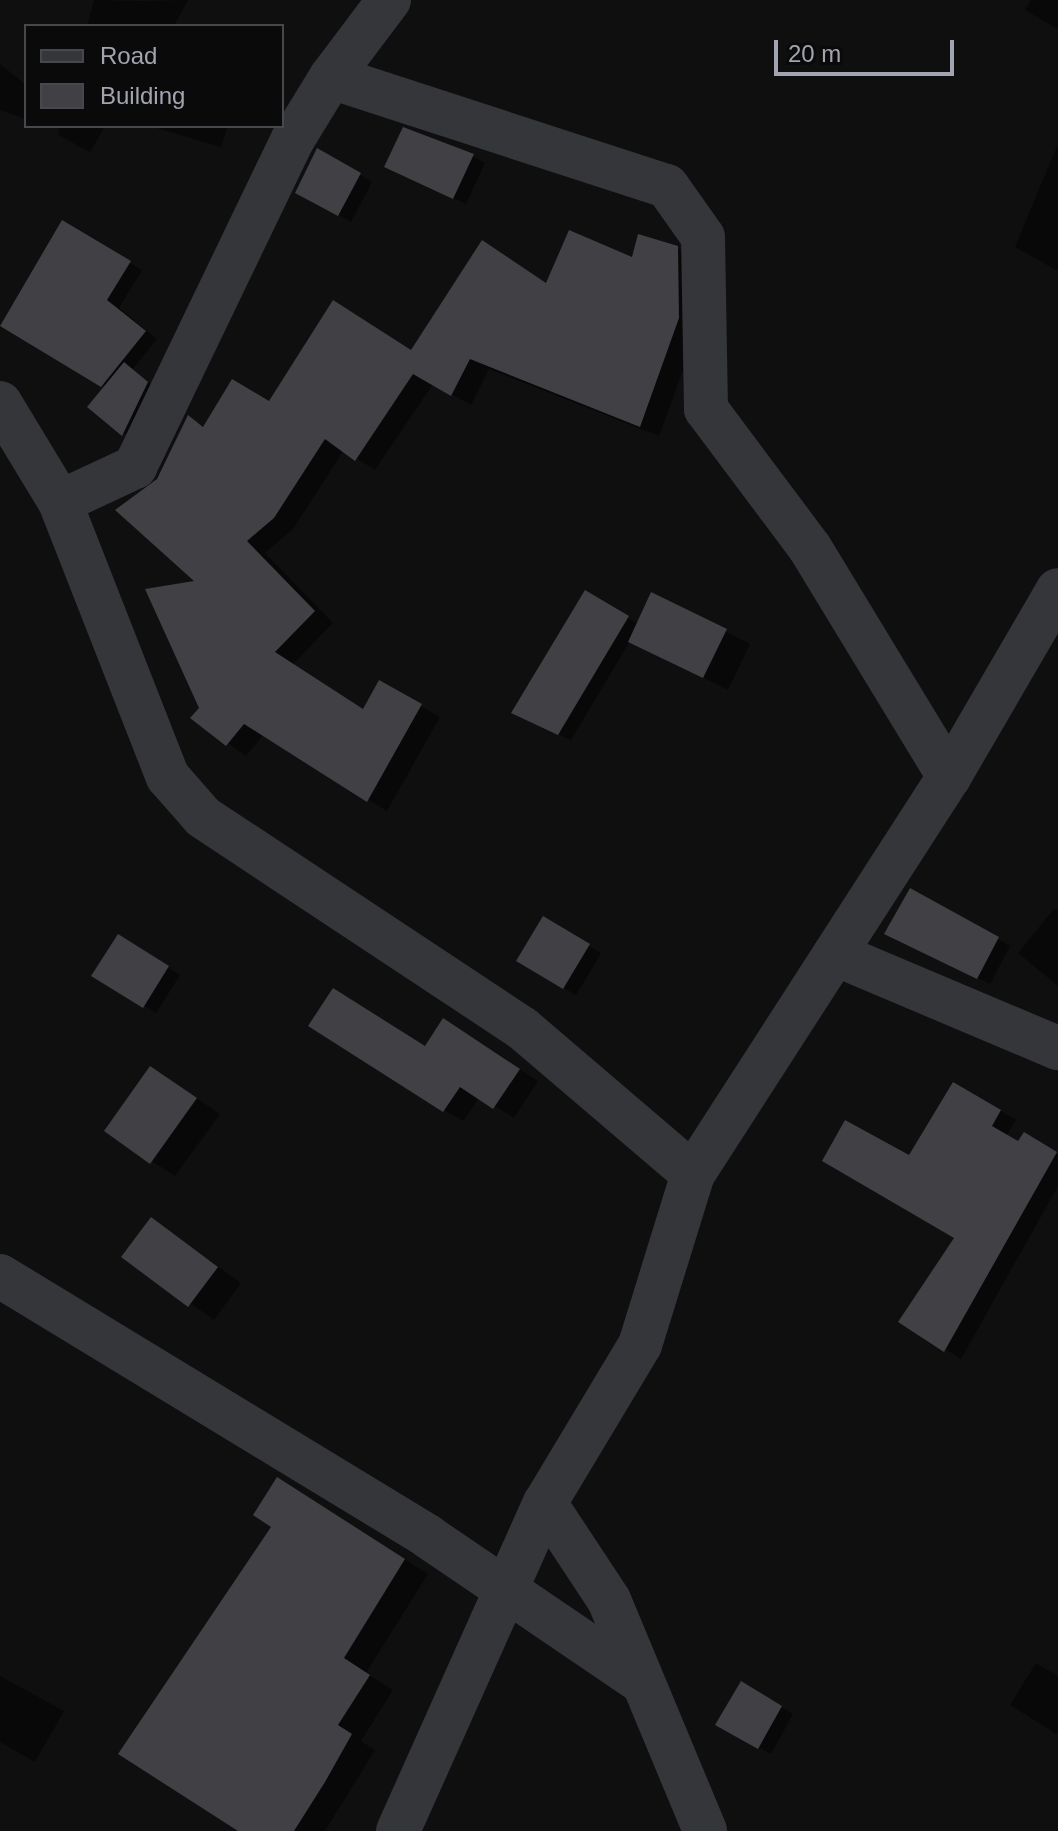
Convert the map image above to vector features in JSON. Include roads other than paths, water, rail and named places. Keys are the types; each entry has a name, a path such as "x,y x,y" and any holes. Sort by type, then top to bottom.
{"street":[{"path":"60,502 135,467 293,139 331,77 389,0"},
{"path":"331,77 667,186 703,237 706,409 810,548 949,777"},
{"path":"0,403 60,502 138,716 168,777 203,817 522,1028 693,1174"},
{"path":"398,1831 545,1503 640,1345 693,1174 949,777 1058,590"},
{"path":"835,954 1058,1048"},
{"path":"0,1276 506,1591 643,1683"},
{"path":"545,1503 609,1600 705,1831"}]}
